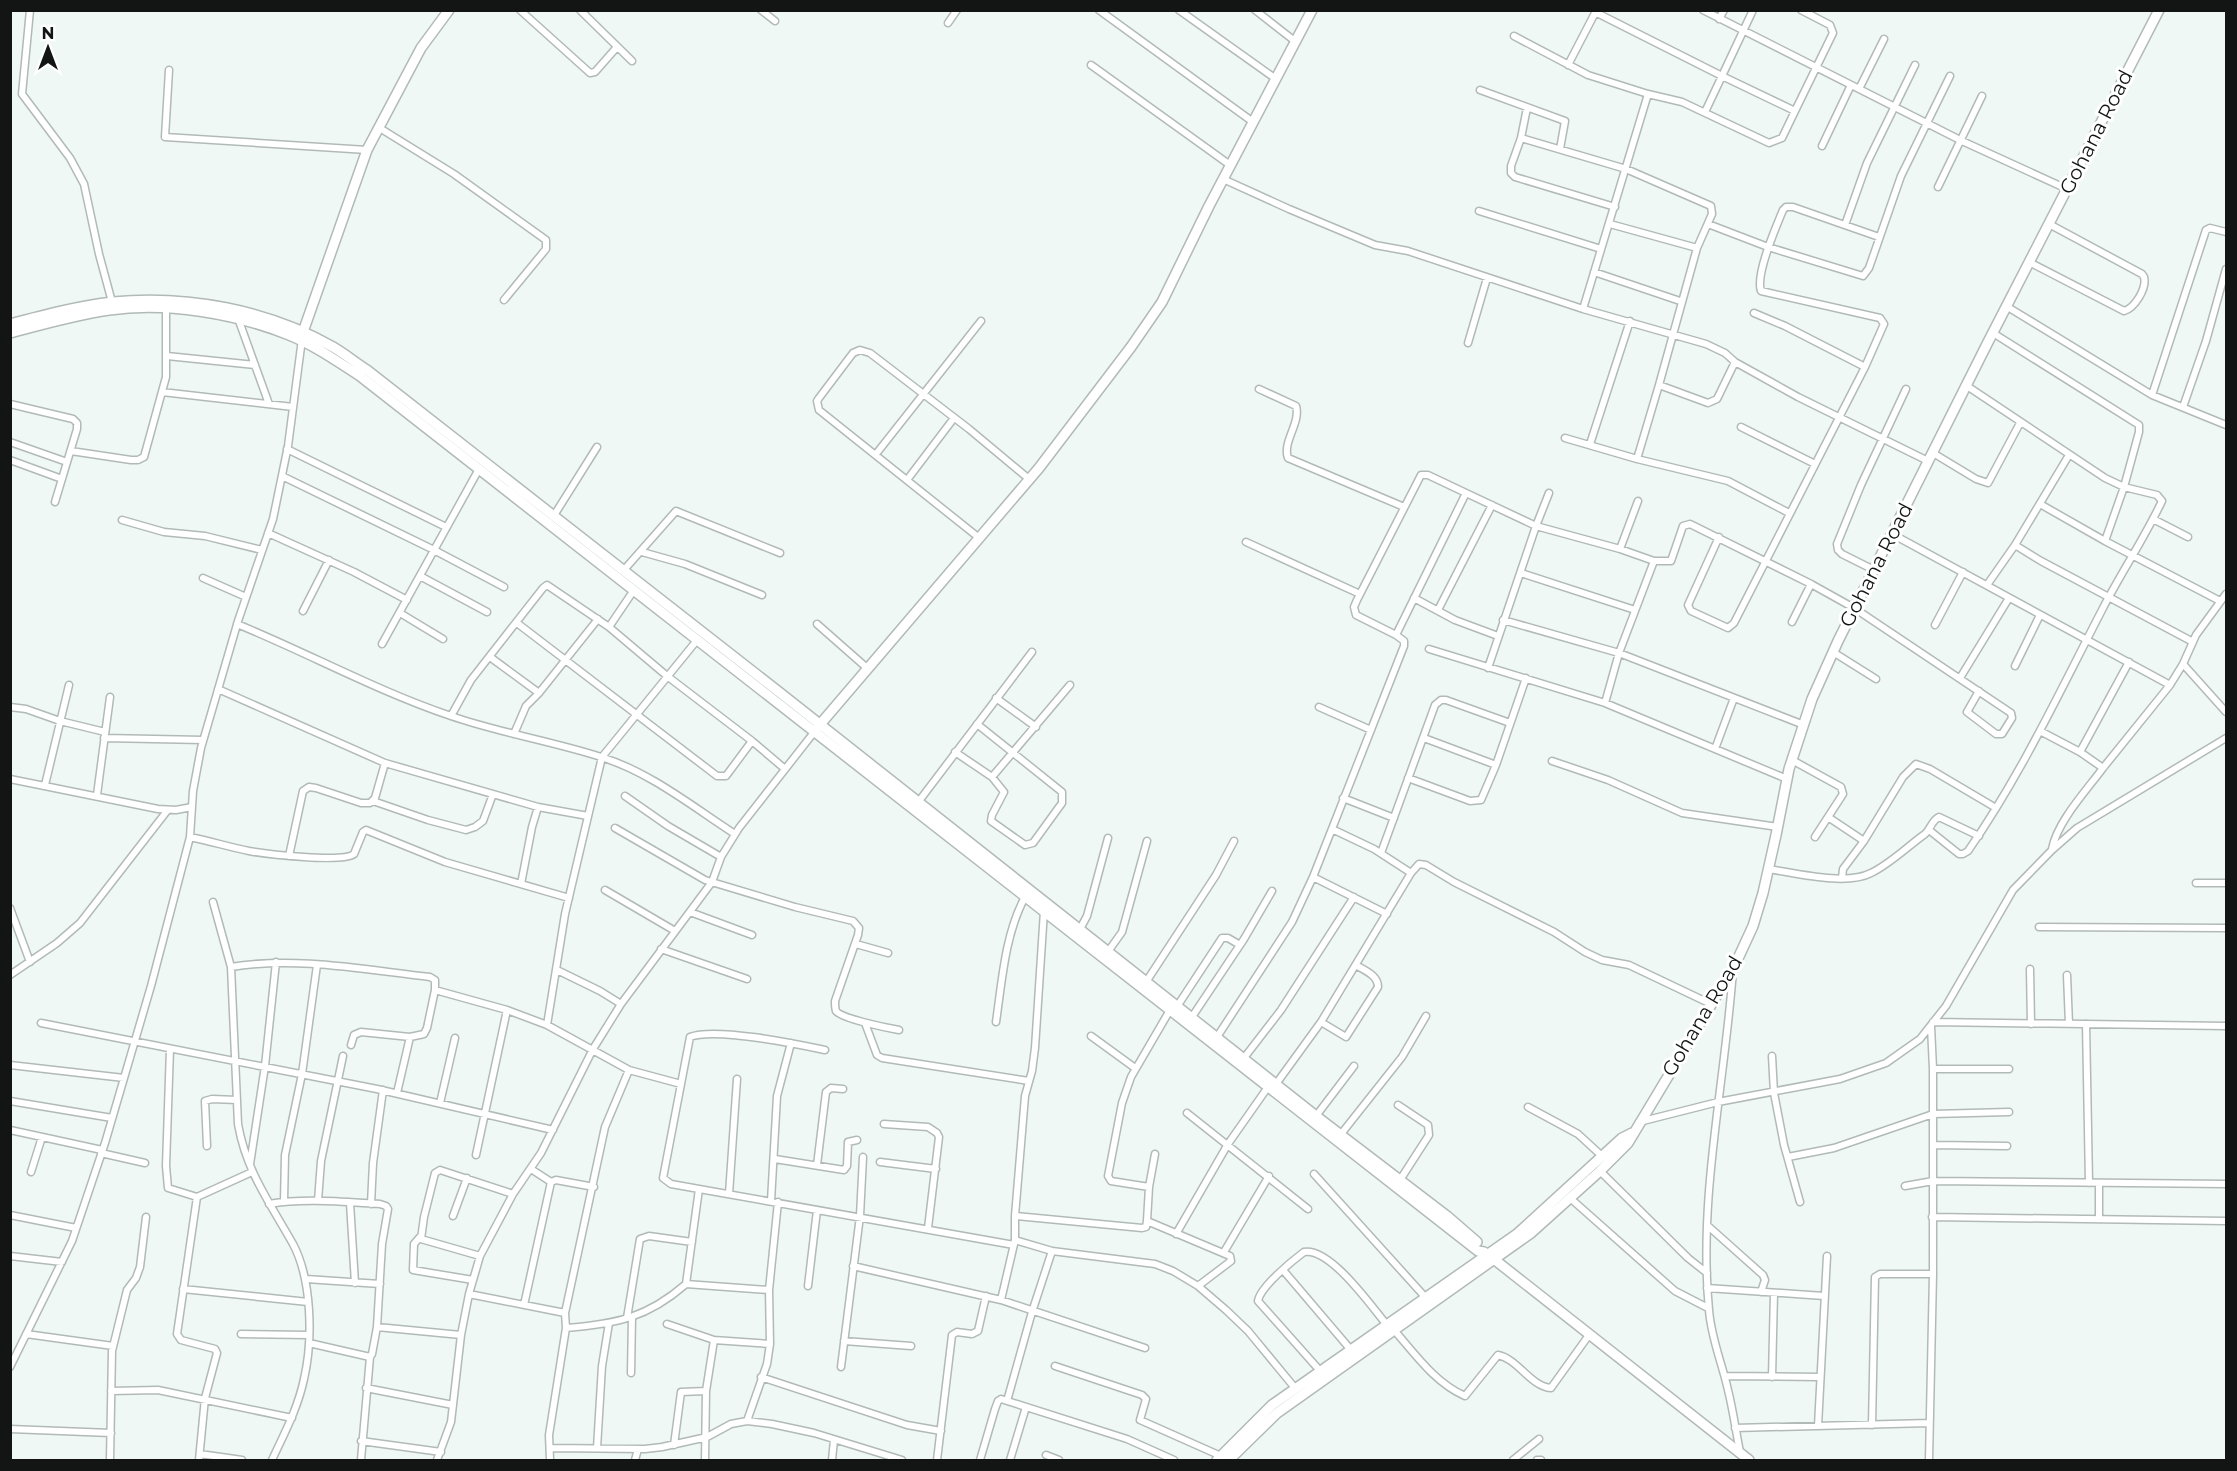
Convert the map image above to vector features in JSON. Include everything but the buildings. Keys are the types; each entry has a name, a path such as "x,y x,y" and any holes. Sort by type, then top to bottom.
{"main road":[{"path":"302,337 367,150 421,48 449,10"},
{"path":"818,727 1029,479 1131,347 1162,302 1230,165 1312,10"},
{"name":"Gohana Road","path":"1489,1256 1531,1233 1628,1143 1733,968 1753,926 1792,760 1833,652 2029,262 2159,10"},
{"path":"10,324 53,312 112,302 156,300 200,303 249,313 302,337 333,347 367,370 623,571 1478,1251 1489,1256"},
{"path":"10,333 57,320 110,310 166,309 200,312 302,337 360,376 634,590 818,727"},
{"path":"916,804 1025,897 1044,911 1080,928 1106,954 1146,982 1174,1008 1192,1017 1244,1058 1272,1085 1341,1134 1447,1216 1489,1256 1746,1458"},
{"path":"1223,1459 1272,1405 1295,1389 1323,1375 1489,1256 1517,1234 1622,1138 1632,1133"},
{"path":"1223,1459 1351,1350 1390,1328 1426,1298 1489,1256"}],"street":[{"path":"30,10 22,94 60,144 84,184 112,302"},
{"path":"520,10 590,74 595,72 617,47"},
{"path":"580,10 632,61"},
{"path":"761,10 776,21"},
{"path":"948,23 957,10"},
{"path":"1099,10 1253,122"},
{"path":"1179,10 1276,79"},
{"path":"1255,10 1296,42"},
{"path":"1702,10 1962,141 2067,189"},
{"path":"1719,19 1724,10"},
{"path":"1705,112 1753,10"},
{"path":"1514,36 1588,75 1682,102 1772,143 1782,138 1833,30 1830,25 1801,10"},
{"path":"1568,65 1596,11 1795,111"},
{"path":"1859,89 1884,39"},
{"path":"1091,65 1230,165"},
{"path":"1845,225 1867,163 1915,65"},
{"path":"169,70 165,137 367,150"},
{"path":"1708,224 1768,247 1863,276 1869,268 1901,176 1950,76"},
{"path":"1822,146 1851,85"},
{"path":"1480,90 1565,121 1560,149"},
{"path":"1583,309 1648,94"},
{"path":"1938,187 1982,96"},
{"path":"1527,108 1511,173 1515,177 1615,207"},
{"path":"378,127 454,174 546,240 546,249 504,300"},
{"path":"1521,138 1626,169 1707,203 1713,210 1697,248 1680,301 1659,385 1636,459"},
{"path":"1223,179 1375,245 1408,250 1583,309 1672,333 1717,349 1735,362 1839,417 1988,483 2020,423"},
{"path":"1719,537 1689,601 1691,610 1726,628 1731,627 1766,561 1883,326 1880,318 1761,291 1760,283 1768,247 1786,207 1793,207 1879,237"},
{"path":"1479,211 1601,249"},
{"path":"1610,224 1697,248"},
{"path":"2029,262 2124,311 2131,308 2145,285 2146,281 2142,274 2049,224"},
{"path":"2152,395 2206,230 2210,228 2226,232"},
{"path":"2183,407 2206,341 2226,269"},
{"path":"1594,272 1680,301"},
{"path":"1468,343 1487,278"},
{"path":"2007,306 2152,395 2226,425"},
{"path":"71,451 131,460 141,459 147,452 156,408 166,377 166,309"},
{"path":"1754,314 1785,326 1865,366"},
{"path":"239,321 269,404"},
{"path":"876,454 981,321"},
{"path":"1590,444 1630,321"},
{"path":"1993,333 2137,423 2139,432 2124,487 2105,541"},
{"path":"10,1367 62,1262 76,1228 124,1078 190,837 192,807 203,740 237,624 268,532 282,476 302,337"},
{"path":"978,537 819,410 817,406 819,398 854,353 860,350 870,353 1029,479"},
{"path":"167,356 255,365"},
{"path":"1659,385 1708,403 1713,402 1717,399 1735,362"},
{"path":"1929,830 1959,854 1968,851 1979,836 2040,731 2109,596 2162,501 2160,496 2124,487 2104,478 1967,386"},
{"path":"1259,389 1296,406 1297,414 1287,451 1288,458 1404,507"},
{"path":"1874,570 1842,554 1837,544 1906,389"},
{"path":"162,392 293,407"},
{"path":"10,404 75,420 77,429 55,502"},
{"path":"908,480 954,418"},
{"path":"1741,427 1815,464"},
{"path":"1565,438 1636,459 1728,481 1790,513"},
{"path":"10,442 67,462"},
{"path":"553,517 597,447"},
{"path":"287,449 446,527"},
{"path":"1987,585 2015,545 2069,455"},
{"path":"10,460 62,479"},
{"path":"382,644 479,469"},
{"path":"1217,1037 1292,922 1332,829 1404,646 1404,641 1396,634 1356,615 1354,608 1419,478 1424,474 1536,526 1620,549 1654,561 1666,562 1673,558 1681,530 1685,524 1690,524 1811,584 1960,678 2011,713 2012,718 2002,734 1996,734 1967,712 1979,692"},
{"path":"282,476 504,587"},
{"path":"1396,634 1467,493"},
{"path":"1488,668 1549,494"},
{"path":"1620,549 1638,501"},
{"path":"2040,504 2220,601"},
{"path":"1438,610 1492,505"},
{"path":"623,571 642,552 673,513 679,511 780,553"},
{"path":"2154,519 2188,537"},
{"path":"122,520 164,532 205,536 262,550"},
{"path":"268,532 407,600"},
{"path":"1892,534 2170,685"},
{"path":"1246,542 1360,594"},
{"path":"2015,545 2193,642"},
{"path":"642,552 685,564 762,595"},
{"path":"303,611 329,560"},
{"path":"1605,703 1619,653 1654,561"},
{"path":"1935,625 1963,572"},
{"path":"1521,573 1635,610"},
{"path":"420,576 487,612"},
{"path":"203,578 246,597"},
{"path":"1792,622 1811,584"},
{"path":"451,716 467,686 546,585 609,627 785,769"},
{"path":"609,627 634,590"},
{"path":"2052,850 2054,840 2066,818 2170,685 2193,642 2226,594"},
{"path":"1414,598 1455,620 1498,636"},
{"path":"1960,678 2009,598"},
{"path":"400,613 443,639"},
{"path":"2015,666 2040,615"},
{"path":"514,734 526,706 598,619"},
{"path":"1503,620 1619,653 1804,725"},
{"path":"517,623 720,777 726,776 752,741"},
{"path":"237,624 288,645 351,676 451,716 602,757 638,772 735,834"},
{"path":"817,624 867,668"},
{"path":"547,1025 568,898 602,757 698,639"},
{"path":"1429,649 1605,703 1787,778"},
{"path":"916,804 1032,652"},
{"path":"1833,652 1876,679"},
{"path":"490,657 539,693"},
{"path":"2080,752 2129,662"},
{"path":"2183,664 2226,712"},
{"path":"1408,778 1475,802 1483,798 1526,678"},
{"path":"45,785 69,685"},
{"path":"992,777 1070,685"},
{"path":"218,689 385,763 538,807 588,816"},
{"path":"97,795 110,697"},
{"path":"996,698 1036,727"},
{"path":"1715,749 1734,698"},
{"path":"1381,853 1435,705 1441,700 1510,723"},
{"path":"10,707 35,712 105,735 203,740"},
{"path":"1319,707 1371,730"},
{"path":"955,752 992,777 1004,792 991,821 1025,845 1030,845 1062,802 1064,795 977,724"},
{"path":"437,1461 453,1405 461,1335 469,1294 480,1257 513,1194 531,1169 553,1130 593,1049 621,1004 711,882 735,834 818,727"},
{"path":"2040,731 2080,752 2103,768"},
{"path":"1424,738 1496,765"},
{"path":"1639,1122 1718,1102 1840,1079 1886,1063 1920,1039 1932,1024 1946,1005 2013,890 2052,850 2077,828 2226,738"},
{"path":"1792,760 1841,787 1843,794 1815,837"},
{"path":"1552,761 1608,780 1682,813 1778,827"},
{"path":"373,801 385,763"},
{"path":"1842,878 1844,869 1903,777 1916,764 1930,769 1996,808"},
{"path":"10,779 167,811 192,807"},
{"path":"289,856 302,795 306,788 316,788 362,803 373,801 466,830 483,821 493,794"},
{"path":"625,796 668,826 722,858"},
{"path":"1343,798 1394,818"},
{"path":"521,884 538,807"},
{"path":"10,975 69,934 80,923 167,811"},
{"path":"1828,817 1864,841"},
{"path":"1768,869 1842,878 1861,877 1874,872 1929,830 1933,820 1939,817 1979,836"},
{"path":"615,828 705,880 795,907 853,921 859,928 856,944 835,1001 835,1007 840,1014 865,1023 899,1030"},
{"path":"1332,829 1381,853 1411,873"},
{"path":"190,837 250,851 289,856 351,857 363,831 367,830 445,862 568,898"},
{"path":"1080,928 1087,916 1108,838"},
{"path":"1146,982 1216,875 1234,841"},
{"path":"1106,954 1122,932 1147,842"},
{"path":"1176,1234 1228,1144 1322,1022 1417,865 1426,865 1454,882 1554,932 1585,952 1602,960 1629,965 1711,1004"},
{"path":"1312,878 1387,914"},
{"path":"2196,882 2226,883"},
{"path":"605,890 675,931"},
{"path":"1192,1017 1240,945 1272,891"},
{"path":"996,1022 1012,929 1025,897"},
{"path":"1244,1058 1281,1010 1354,897"},
{"path":"213,902 231,967 238,1124 251,1169 297,1253 306,1279 309,1343 305,1378 292,1418 272,1461"},
{"path":"10,908 30,962"},
{"path":"1001,1300 1015,1242 1025,1096 1035,1048 1044,911"},
{"path":"690,912 752,935"},
{"path":"2039,927 2226,928"},
{"path":"1149,1187 1111,1180 1108,1176 1122,1103 1135,1068 1222,938 1228,938 1240,945"},
{"path":"856,944 888,953"},
{"path":"661,949 747,979"},
{"path":"231,967 276,962 430,977 435,980 426,1031 422,1035 361,1032 354,1035 351,1045"},
{"path":"251,1169 276,962"},
{"path":"284,1201 285,1155 302,1074 317,965"},
{"path":"1322,1022 1346,1037 1378,987 1376,978 1356,965"},
{"path":"1733,968 1718,1102 1708,1226 1707,1288 1711,1331 1725,1377 1735,1428 1746,1458"},
{"path":"2030,969 2031,1023"},
{"path":"557,970 621,1004"},
{"path":"2067,975 2069,1024"},
{"path":"435,990 507,1010 547,1025 628,1070 681,1084"},
{"path":"476,1155 507,1010"},
{"path":"1341,1134 1402,1057 1426,1016"},
{"path":"41,1023 383,1090 553,1130"},
{"path":"865,1023 877,1055 882,1058 1029,1081"},
{"path":"1932,1024 2226,1026"},
{"path":"1929,1461 1934,1145 1932,1024"},
{"path":"2086,1024 2089,1183"},
{"path":"825,1050 752,1037 694,1035 688,1040 663,1178 671,1184 817,1210 1015,1242 1052,1251 1155,1264 1173,1271 1198,1286 1248,1331 1295,1389"},
{"path":"397,1093 410,1036"},
{"path":"1091,1036 1135,1068"},
{"path":"440,1103 455,1038"},
{"path":"747,1421 767,1364 770,1344 769,1290 775,1201 777,1096 791,1043"},
{"path":"170,1049 166,1183 170,1190 196,1197 251,1169"},
{"path":"318,1201 321,1161 343,1056"},
{"path":"1772,1056 1774,1093 1800,1202"},
{"path":"10,1065 124,1078"},
{"path":"1316,1116 1354,1066"},
{"path":"1934,1069 2009,1069"},
{"path":"550,1461 549,1435 566,1328 565,1313 594,1187 605,1127 628,1070"},
{"path":"729,1194 736,1079"},
{"path":"817,1165 826,1092 831,1088 843,1089"},
{"path":"370,1204 383,1090"},
{"path":"207,1146 206,1101 212,1099 237,1100"},
{"path":"10,1101 112,1118"},
{"path":"1398,1105 1428,1125 1429,1134 1400,1180"},
{"path":"1528,1107 1578,1134 1603,1157"},
{"path":"1788,1157 1834,1148 1933,1114 2009,1112"},
{"path":"1187,1113 1308,1209"},
{"path":"884,1124 927,1128 938,1133 928,1228"},
{"path":"10,1130 145,1163"},
{"path":"31,1172 42,1137"},
{"path":"775,1159 846,1169 848,1142 857,1140"},
{"path":"1934,1145 2007,1146"},
{"path":"1015,1216 1146,1227 1149,1187 1155,1154"},
{"path":"841,1367 860,1216 863,1157"},
{"path":"880,1162 936,1169"},
{"path":"531,1169 551,1182"},
{"path":"473,1280 412,1269 414,1244 420,1237 436,1171 440,1170 467,1178 513,1194"},
{"path":"1600,1171 1707,1274"},
{"path":"1314,1174 1426,1298"},
{"path":"1224,1252 1269,1176"},
{"path":"453,1216 467,1178"},
{"path":"551,1182 556,1180 594,1187"},
{"path":"1905,1186 1933,1181 2226,1184"},
{"path":"524,1305 551,1182"},
{"path":"2099,1183 2099,1219"},
{"path":"686,1284 699,1189"},
{"path":"196,1197 192,1243 177,1336 181,1340 217,1352 205,1398 199,1457 242,1461"},
{"path":"1570,1198 1676,1291 1708,1308"},
{"path":"269,1204 284,1201 318,1201 384,1205 388,1209 382,1244 377,1327 366,1388 361,1461"},
{"path":"350,1203 355,1283"},
{"path":"808,1286 817,1210"},
{"path":"10,1215 76,1228"},
{"path":"110,1461 113,1346 127,1290 136,1278 140,1267 146,1217"},
{"path":"1932,1217 2226,1221"},
{"path":"1147,1221 1230,1256 1231,1261 1198,1286"},
{"path":"1708,1226 1763,1275 1765,1280 1761,1292"},
{"path":"631,1373 630,1318 640,1239 649,1236 692,1242"},
{"path":"420,1237 424,1241 480,1257"},
{"path":"1007,1401 1052,1251"},
{"path":"1323,1375 1258,1301 1259,1296 1283,1270 1304,1252 1317,1253 1328,1260 1350,1281 1430,1371 1449,1387 1465,1396 1498,1355 1507,1359 1543,1387 1551,1389 1589,1335"},
{"path":"10,1256 62,1262"},
{"path":"1818,1426 1827,1256"},
{"path":"853,1266 1001,1300 1145,1348"},
{"path":"1283,1270 1351,1350"},
{"path":"1872,1425 1875,1277 1881,1274 1933,1274"},
{"path":"306,1279 380,1284"},
{"path":"566,1328 630,1318 655,1308 686,1284 769,1290"},
{"path":"1707,1288 1824,1296"},
{"path":"183,1289 308,1302"},
{"path":"1772,1377 1774,1293"},
{"path":"469,1294 565,1313"},
{"path":"936,1461 952,1335 957,1332 972,1334 978,1331 986,1296"},
{"path":"597,1448 602,1366 609,1323"},
{"path":"667,1324 714,1340 770,1344"},
{"path":"377,1327 461,1335"},
{"path":"26,1334 113,1346"},
{"path":"242,1334 309,1335"},
{"path":"705,1461 706,1391 714,1340"},
{"path":"844,1341 911,1346"},
{"path":"309,1343 370,1357"},
{"path":"1055,1366 1142,1395 1146,1399 1140,1420 1223,1459"},
{"path":"761,1377 907,1425 941,1431"},
{"path":"1725,1377 1820,1377"},
{"path":"366,1388 453,1405"},
{"path":"111,1390 158,1390 292,1418"},
{"path":"674,1445 681,1392 706,1391"},
{"path":"980,1461 998,1401 1001,1399 1127,1439 1174,1461"},
{"path":"1010,1461 1026,1407"},
{"path":"550,1448 638,1449 674,1445 707,1437 731,1424 747,1421 772,1424 902,1461"},
{"path":"1735,1428 1929,1423"},
{"path":"10,1429 111,1433"},
{"path":"1513,1461 1539,1439"},
{"path":"832,1461 834,1440"},
{"path":"362,1441 441,1452"},
{"path":"636,1461 638,1449"},
{"path":"1046,1455 1059,1461"}]}
